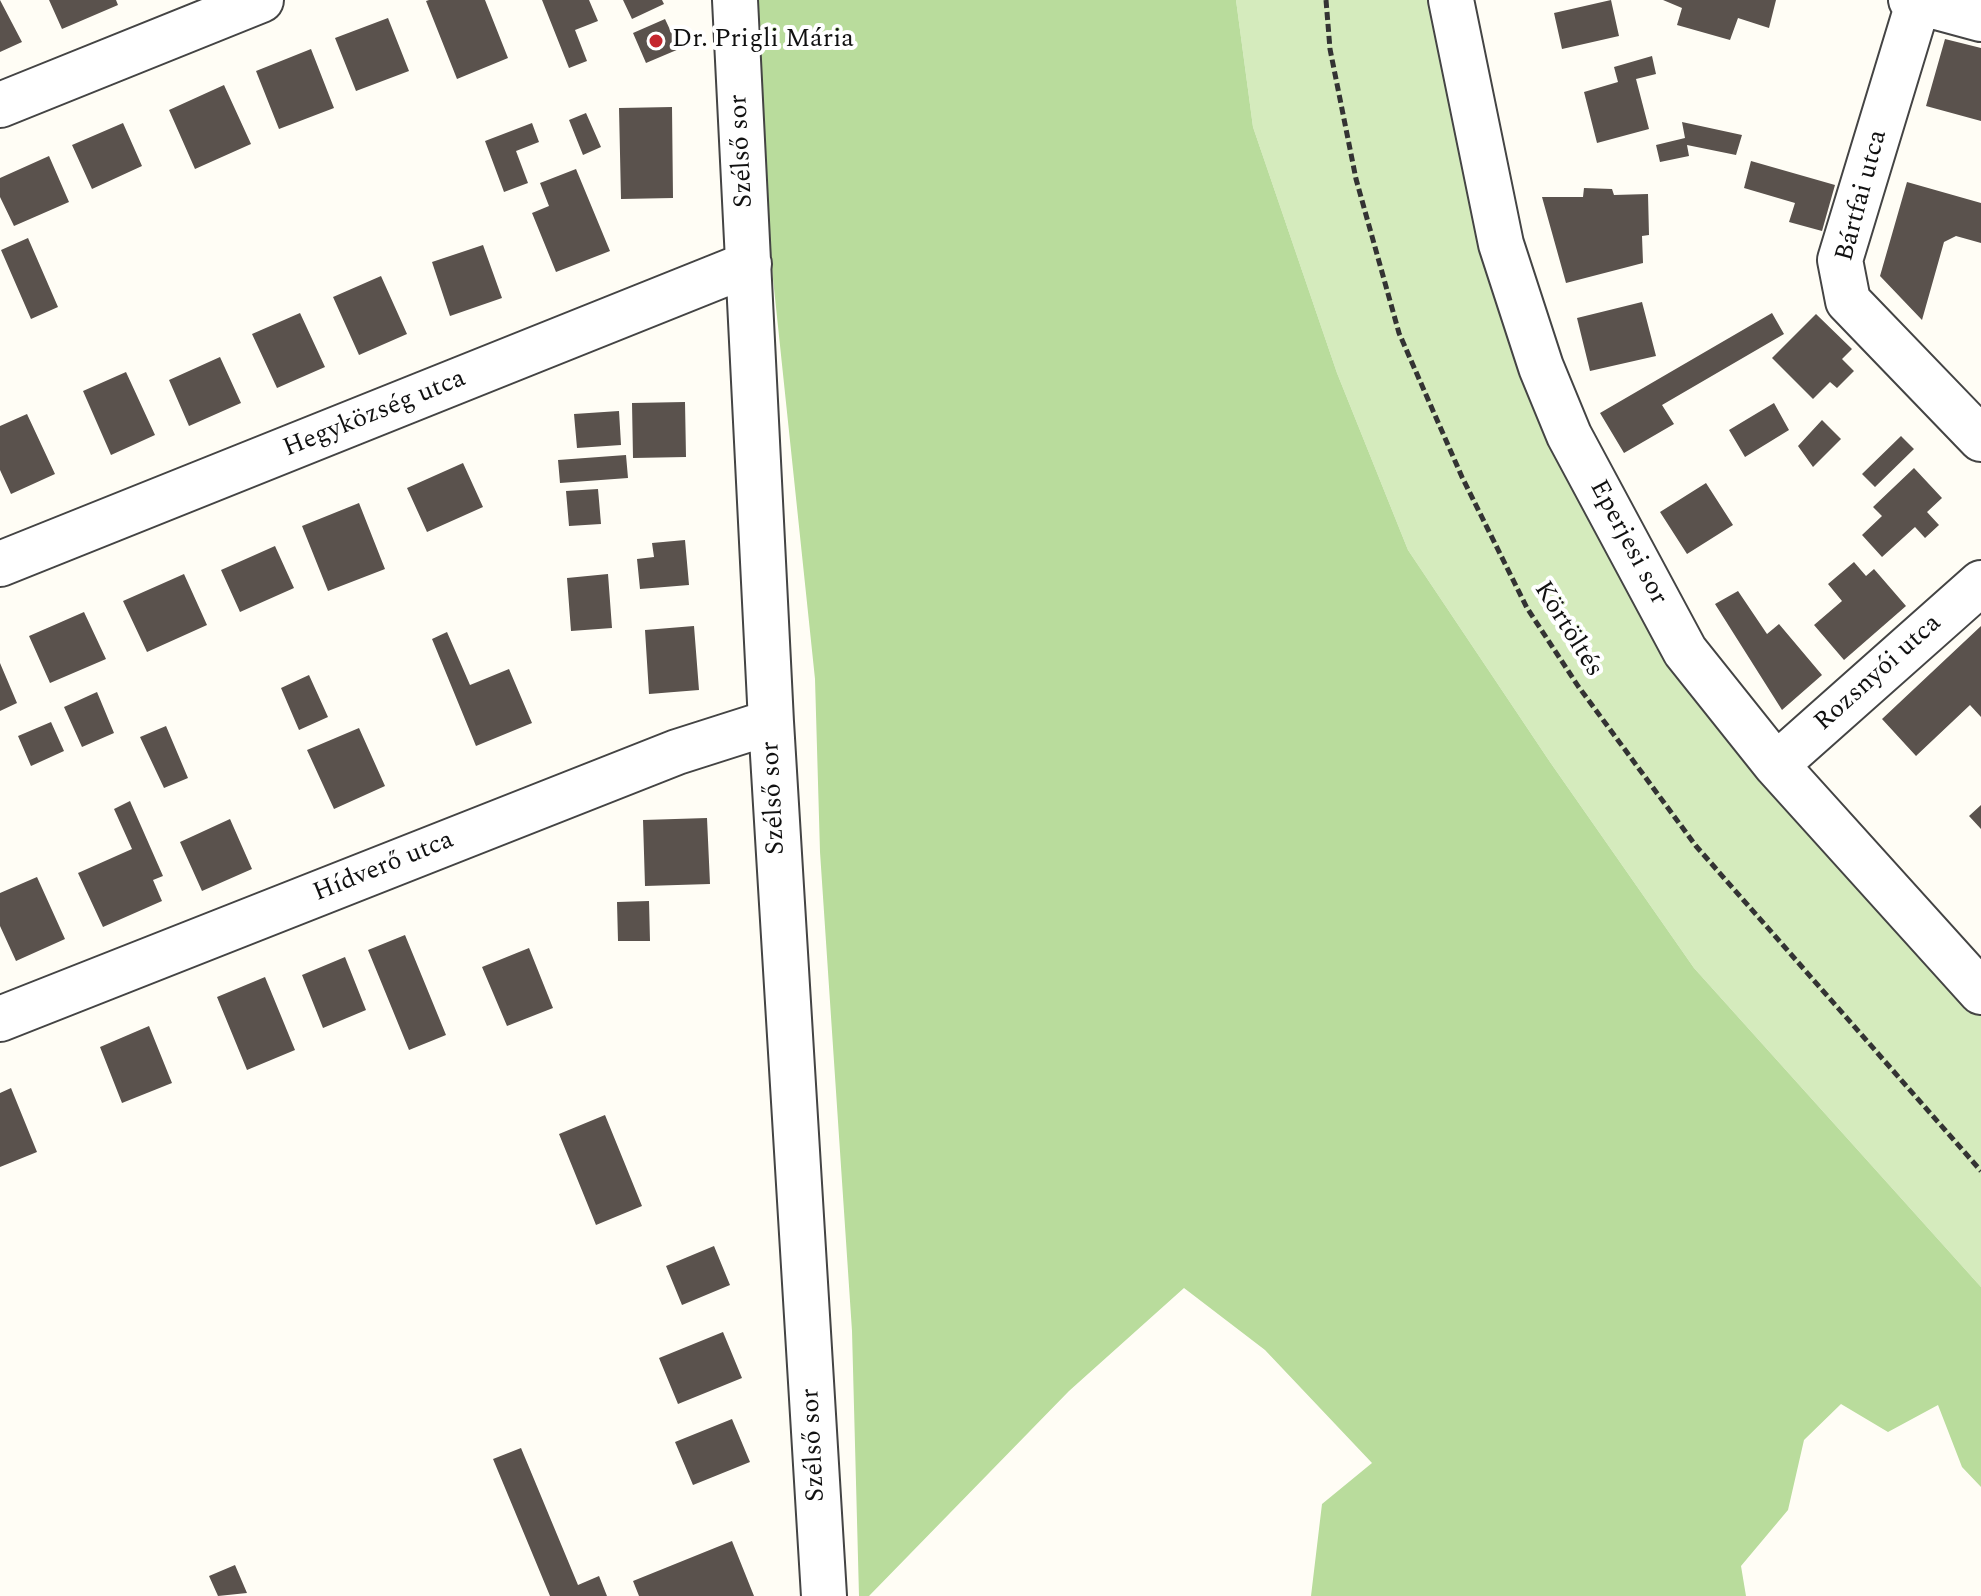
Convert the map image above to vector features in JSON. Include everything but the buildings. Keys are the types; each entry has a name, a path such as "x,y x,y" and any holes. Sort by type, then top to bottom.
{"street":[{"path":"0,105 261,0"},
{"name":"Szélső sor","path":"735,0 771,722 824,1596"},
{"name":"Eperjesi sor","path":"1451,0 1501,244 1541,367 1569,435 1685,651 1776,765 1981,992"},
{"path":"1916,1 1981,19"},
{"name":"Bártfai utca","path":"1916,1 1840,260 1848,301 1981,439"},
{"name":"Hegyközség utca","path":"0,564 749,264"},
{"name":"Rozsnyói utca","path":"1776,765 1981,583"},
{"name":"Hídverő utca","path":"0,1019 677,752 771,722"}],"path":[{"name":"Körtöltés","path":"1326,0 1330,49 1356,179 1399,333 1462,477 1527,608 1578,686 1696,846 1981,1171"}],"green space":[{"path":"754,0 1236,0 1253,127 1337,373 1408,550 1550,762 1694,968 1981,1287 1981,1487 1962,1467 1938,1405 1888,1432 1841,1404 1804,1440 1788,1510 1741,1566 1746,1596 1311,1596 1322,1504 1372,1463 1265,1350 1184,1288 1069,1391 869,1596 859,1596 852,1331 820,852 815,679 764,193"},
{"path":"1236,0 1433,0 1438,50 1527,378 1639,589 1981,1008 1981,1287 1694,968 1550,762 1408,550 1337,373 1253,127"}],"place":[{"name":"Dr. Prigli Mária","path":"656,41"}]}
